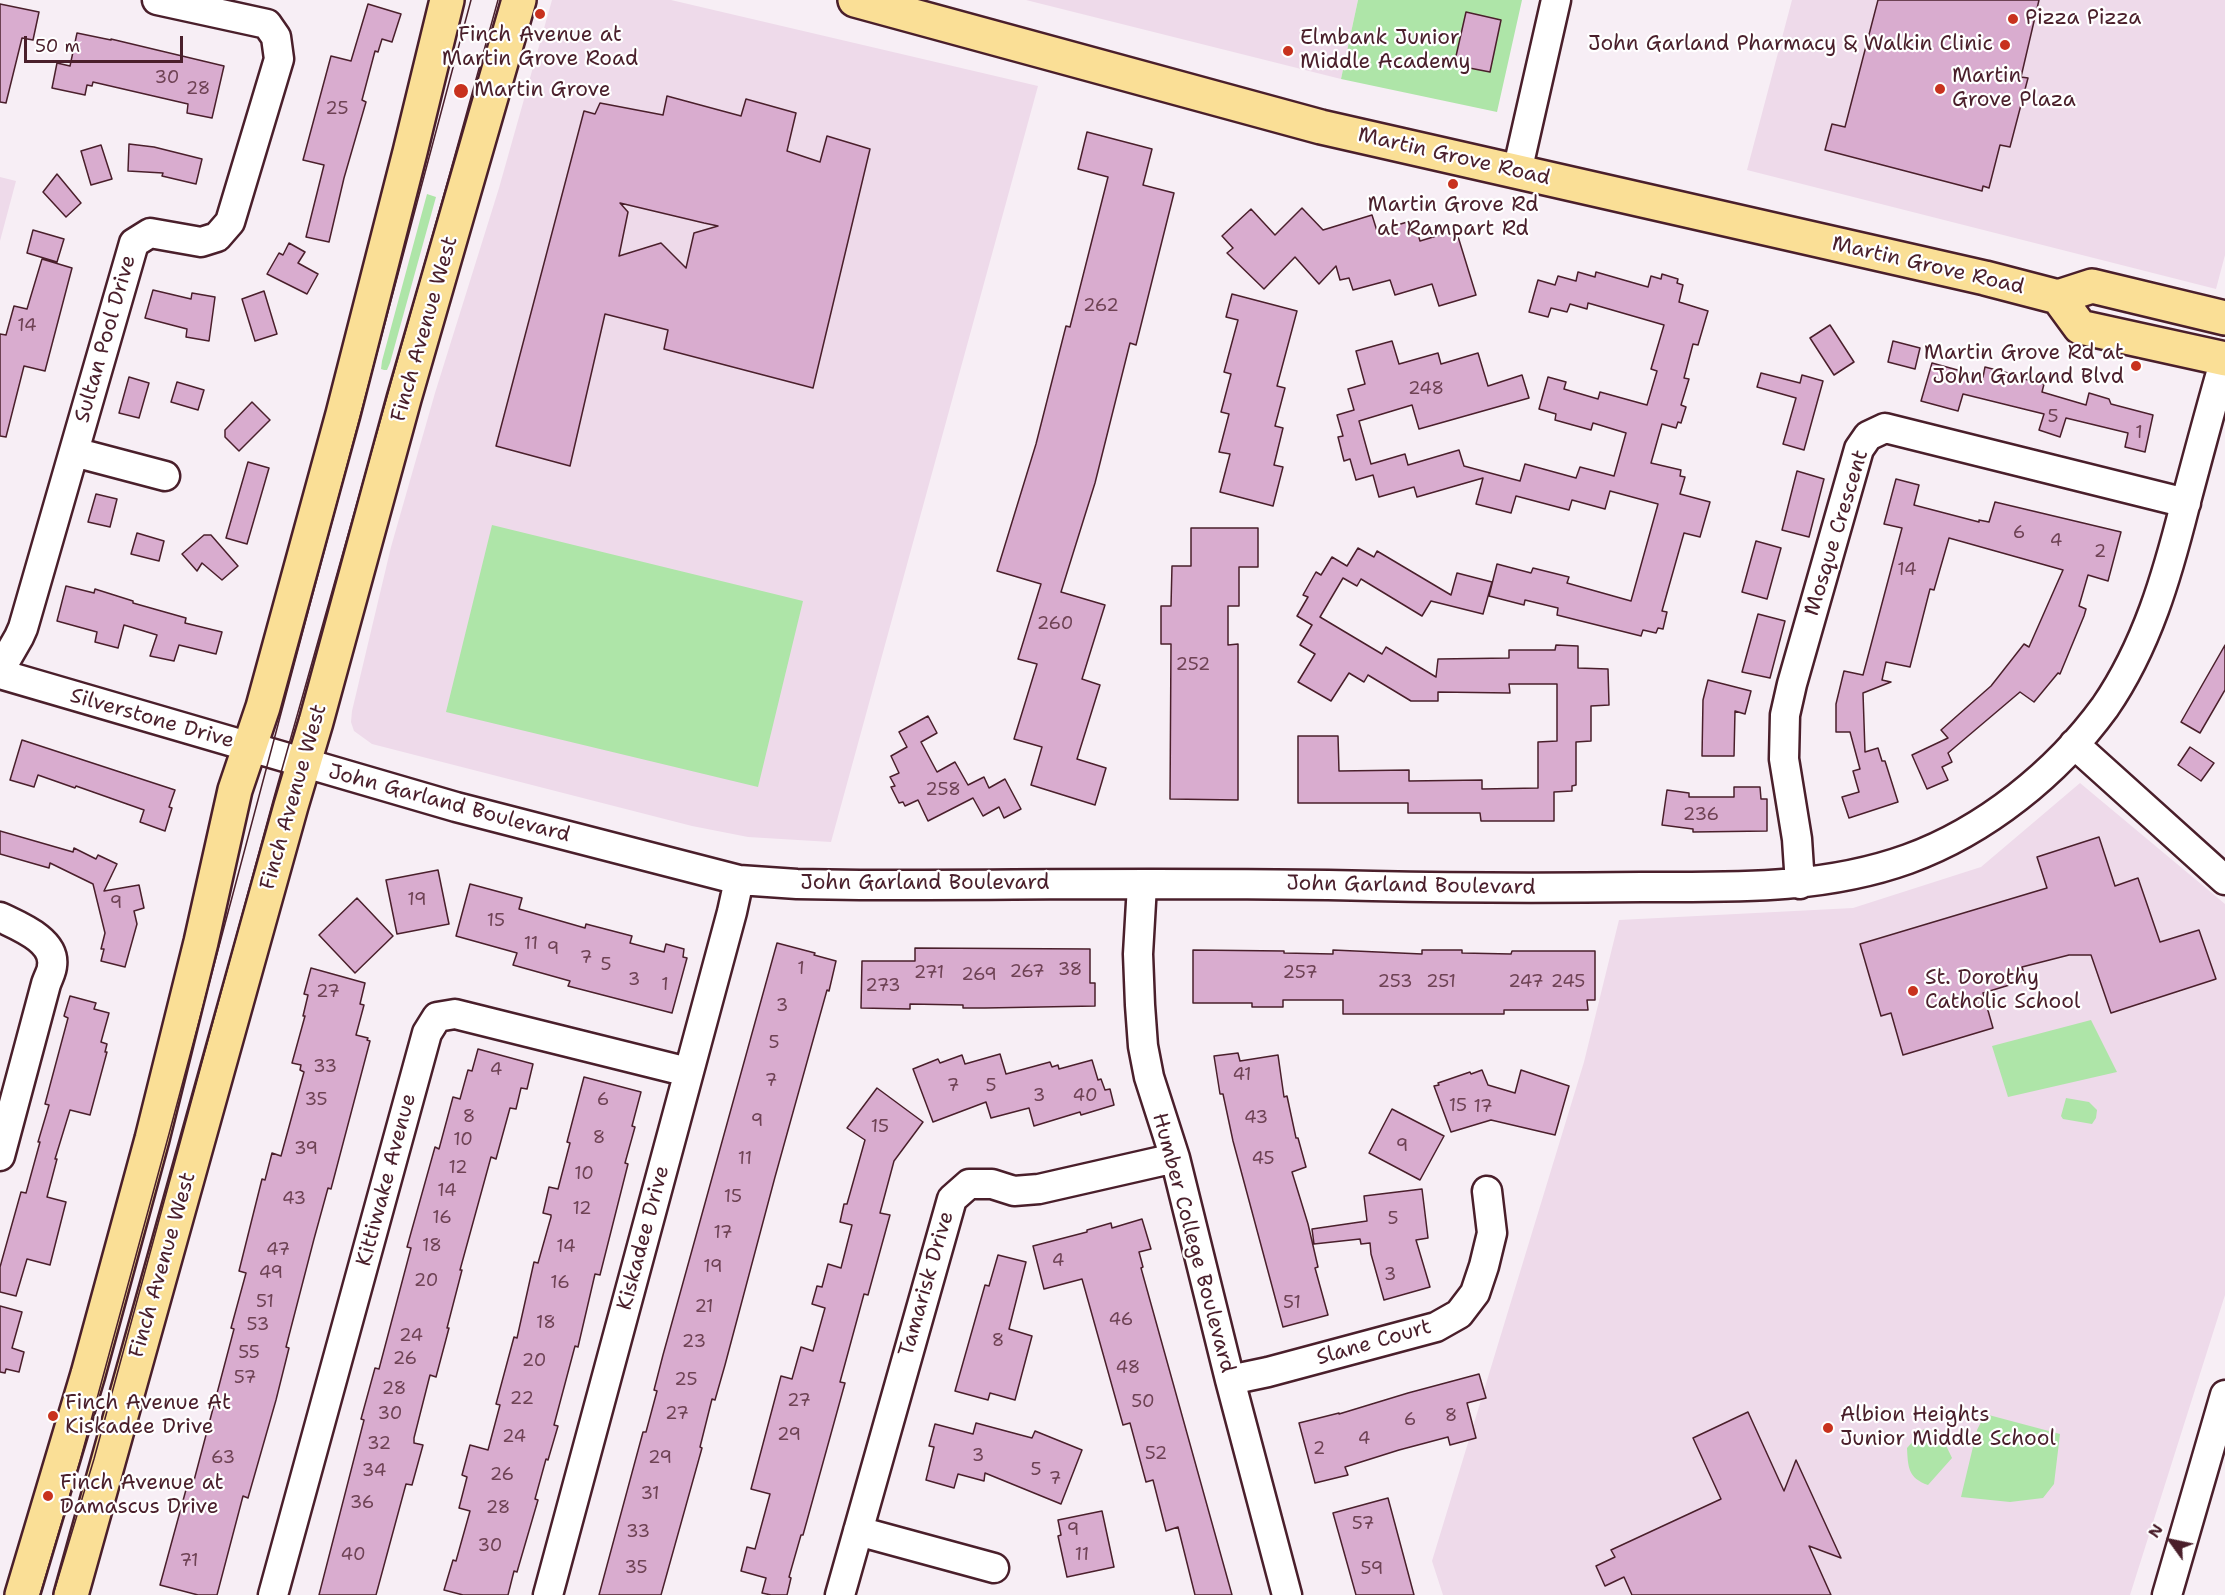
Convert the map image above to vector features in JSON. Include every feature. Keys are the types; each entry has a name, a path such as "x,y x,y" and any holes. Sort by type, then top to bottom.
{"main road":[{"name":"Finch Avenue West","path":"22,1595 88,1374 152,1139 201,942 235,790 266,696 343,414 447,0"},
{"name":"Finch Avenue West","path":"72,1595 291,806 305,764 404,399 519,0"},
{"name":"Martin Grove Road","path":"855,0 1321,127 1985,278 2058,297"},
{"path":"2225,318 2092,286 2058,297 2080,327 2225,359"}],"street":[{"name":"Sultan Pool Drive","path":"0,672 20,637 134,243 150,233 201,242 217,237 230,222 279,59 276,37 267,24 157,0"},
{"path":"1517,172 1556,0"},
{"name":"John Garland Boulevard","path":"305,764 456,807 739,880 818,885 1260,883 1514,888 1773,886 1800,884 1863,872 1896,863 1948,842 2008,804 2074,744 2104,708 2127,671 2143,639 2174,550 2225,359"},
{"name":"Mosque Crescent","path":"1800,884 1797,839 1784,759 1785,715 1859,449 1868,436 1885,428 2186,503"},
{"path":"74,452 165,476"},
{"name":"Silverstone Drive","path":"0,672 305,764"},
{"path":"2074,744 2225,880"},
{"name":"Kiskadee Drive","path":"548,1595 739,880"},
{"name":"Humber College Boulevard","path":"1142,885 1138,954 1143,1046 1156,1104 1175,1158 1230,1380 1287,1595"},
{"path":"0,917 37,935 52,957 52,967 0,1154"},
{"name":"Kittiwake Avenue","path":"273,1595 427,1033 437,1017 455,1014 688,1072"},
{"name":"Tamarisk Drive","path":"840,1595 952,1199 969,1184 992,1184 1014,1191 1039,1189 1175,1158"},
{"name":"Slane Court","path":"1230,1380 1436,1327 1460,1314 1475,1293 1492,1233 1487,1191"},
{"path":"2167,1595 2225,1395"},
{"path":"858,1531 994,1568"}],"shaded area":[{"path":"552,0 671,0 1038,86 831,842 748,837 692,826 372,744 354,731 351,722 391,547 435,393 499,188"},
{"name":"Elmbank Junior Middle Academy","path":"1026,0 1358,0 1341,79"},
{"path":"1792,0 2225,0 2225,255 2216,289 1747,170"},
{"path":"0,177 16,181 0,241"},
{"name":"Albion Heights Junior Middle School","path":"2080,783 2225,904 2225,1295 2130,1595 1443,1595 1432,1561 1584,1062 1619,920 1853,908 1981,867"}],"green space":[{"path":"1358,0 1522,0 1497,112 1341,79"},
{"path":"427,194 436,197 390,363 387,370 384,370 381,369 382,361"},
{"path":"492,525 803,601 758,787 446,712"},
{"path":"2091,1020 2117,1072 2008,1097 1992,1046"},
{"path":"2066,1098 2089,1102 2097,1110 2092,1124 2063,1119 2061,1116"},
{"path":"1985,1414 2060,1434 2054,1484 2043,1498 2010,1502 1961,1497 1977,1430"},
{"path":"1924,1429 1940,1433 1952,1458 1928,1485 1916,1479 1910,1471 1907,1455 1907,1448"}],"building":[{"name":"Martin Grove Plaza","path":"1878,0 2039,0 2021,77 2028,78 2010,147 2000,145 1989,188 1983,186 1982,191 1825,150 1832,124 1845,127"},
{"path":"0,4 39,12 33,40 22,38 6,103 0,102"},
{"path":"368,4 401,14 392,42 382,39 378,52 375,51 362,100 366,102 344,178 329,242 306,237 324,165 303,160 331,56 351,61"},
{"path":"1466,12 1501,20 1490,72 1454,65"},
{"path":"77,33 224,66 212,118 187,113 188,104 93,82 92,86 87,85 85,95 52,88 57,63 70,66"},
{"path":"667,96 741,116 746,99 796,113 787,151 820,162 827,136 870,149 813,388 664,349 668,330 605,314 570,466 496,446 584,111 595,114 600,103 663,115","holes":["620,203 718,226 694,233 686,268 661,243 619,256 628,212"]},
{"path":"1087,132 1152,149 1143,185 1174,193 1136,345 1130,343 1095,483 1061,592 1105,605 1082,679 1100,685 1077,759 1106,768 1095,805 1031,785 1042,747 1014,739 1037,664 1018,659 1041,584 997,571 1036,444 1066,326 1070,327 1108,177 1078,169"},
{"path":"129,144 154,147 202,159 196,184 162,176 163,173 128,171"},
{"path":"101,145 112,179 91,185 81,151"},
{"path":"57,174 81,203 66,217 43,192"},
{"path":"1302,208 1323,230 1372,215 1377,231 1414,220 1420,241 1456,230 1476,295 1439,306 1432,284 1395,295 1390,280 1353,290 1349,278 1340,280 1336,266 1319,284 1295,257 1264,289 1227,253 1233,248 1222,236 1251,209 1275,235"},
{"path":"33,230 64,239 57,262 27,253"},
{"path":"289,243 305,252 298,263 318,274 307,294 267,274 279,253 283,255"},
{"path":"42,259 72,268 45,371 24,366 6,437 0,436 0,334 6,335 14,306 27,309"},
{"path":"1578,272 1595,277 1596,272 1648,287 1651,276 1661,279 1662,274 1678,279 1677,283 1683,285 1679,302 1708,311 1698,345 1693,344 1684,378 1689,379 1681,405 1686,407 1681,423 1678,422 1676,428 1662,424 1651,463 1681,470 1680,476 1685,477 1680,494 1710,502 1700,537 1684,533 1662,611 1667,612 1663,629 1658,628 1656,633 1643,630 1641,636 1557,615 1558,608 1525,600 1524,605 1489,596 1497,564 1531,573 1533,568 1569,577 1567,583 1631,601 1658,504 1610,491 1605,509 1572,500 1569,510 1516,496 1511,513 1476,504 1483,478 1417,497 1414,487 1379,497 1373,475 1356,480 1350,459 1344,461 1338,437 1343,436 1337,415 1354,410 1348,389 1365,384 1356,351 1392,341 1399,364 1438,353 1441,364 1478,353 1488,386 1522,375 1529,398 1419,429 1412,405 1359,421 1371,464 1405,454 1408,465 1459,450 1464,466 1520,481 1525,464 1576,478 1580,467 1614,476 1626,433 1593,423 1591,430 1555,420 1556,414 1539,409 1548,377 1566,382 1564,389 1598,399 1600,392 1647,405 1657,371 1651,369 1664,325 1588,303 1587,309 1570,304 1567,312 1551,308 1548,317 1529,312 1538,280 1555,285 1558,276 1576,281"},
{"path":"153,290 191,299 192,293 215,297 209,341 186,337 187,329 145,318"},
{"path":"264,291 277,334 255,341 242,299"},
{"path":"1232,294 1297,311 1277,386 1285,388 1275,426 1283,428 1274,465 1283,467 1273,506 1220,492 1230,454 1219,452 1229,414 1221,412 1231,374 1224,372 1238,320 1226,317"},
{"path":"1830,325 1854,362 1834,375 1810,338"},
{"path":"1893,341 1920,348 1915,369 1888,362"},
{"path":"1932,363 1983,377 1985,367 2044,384 2042,392 2086,405 2089,393 2109,399 2111,404 2153,415 2145,452 2125,447 2128,433 2066,418 2060,437 2039,430 2044,414 1963,394 1958,411 1921,401"},
{"path":"1761,373 1800,383 1802,375 1823,381 1804,450 1783,444 1796,398 1757,387"},
{"path":"129,377 149,383 139,418 119,413"},
{"path":"177,382 204,390 198,410 171,402"},
{"path":"252,402 270,420 239,451 225,437 225,430"},
{"path":"248,462 269,468 247,544 226,538"},
{"path":"1797,471 1824,479 1809,537 1782,530"},
{"path":"1896,479 1919,485 1914,505 1979,522 1979,520 1989,522 1995,502 2121,532 2108,581 2088,575 2079,606 2086,609 2060,674 2058,673 2034,702 2020,692 1948,753 1952,762 1942,767 1948,780 1927,789 1912,755 1948,738 1941,730 1991,686 2024,644 2029,647 2063,570 1949,538 1934,590 1930,589 1910,667 1886,662 1882,680 1891,682 1863,693 1865,752 1878,748 1882,761 1885,761 1898,802 1849,818 1842,797 1859,792 1853,771 1860,769 1850,732 1836,732 1836,704 1844,671 1863,675 1902,528 1884,524"},
{"path":"96,494 117,499 110,527 88,522"},
{"path":"1191,528 1258,528 1258,567 1239,567 1239,606 1228,606 1228,645 1238,644 1238,800 1170,799 1171,644 1161,644 1161,606 1171,606 1172,566 1191,566"},
{"path":"137,533 164,541 159,561 131,554"},
{"path":"204,535 211,535 238,566 222,580 202,563 197,571 182,554"},
{"path":"1756,541 1781,548 1767,599 1742,592"},
{"path":"1358,548 1374,557 1377,551 1451,595 1457,573 1492,582 1483,614 1431,601 1422,616 1361,579 1357,586 1343,578 1320,617 1382,654 1386,647 1436,677 1438,659 1509,658 1509,650 1555,650 1556,645 1578,646 1578,668 1608,669 1609,705 1591,706 1591,741 1576,742 1576,785 1572,786 1572,791 1554,792 1554,821 1481,821 1480,813 1408,813 1408,803 1298,803 1298,736 1338,736 1339,771 1409,770 1409,781 1482,780 1482,789 1538,788 1538,742 1557,741 1557,684 1509,684 1510,693 1438,692 1438,701 1411,701 1368,675 1364,682 1349,673 1331,701 1298,682 1315,654 1300,645 1312,625 1297,616 1308,597 1303,595 1316,572 1321,575 1332,557 1347,566"},
{"path":"66,586 94,593 95,589 133,601 133,603 186,618 185,623 222,632 216,654 179,645 174,661 150,656 157,635 124,625 118,648 95,642 97,632 57,621"},
{"path":"1758,614 1785,621 1770,678 1742,672"},
{"path":"2225,645 2225,690 2200,733 2181,722"},
{"path":"1708,680 1751,691 1745,714 1735,711 1734,756 1702,756 1703,700"},
{"path":"928,716 937,733 921,742 937,772 955,762 968,785 984,777 989,788 1005,779 1021,809 1004,818 999,807 983,816 973,798 928,821 918,800 905,806 903,802 899,803 891,787 895,786 890,777 899,773 891,756 907,747 899,732"},
{"path":"22,740 175,790 169,807 172,808 165,831 140,822 144,810 76,786 75,788 38,775 34,787 10,780"},
{"path":"2190,747 2214,763 2201,781 2178,765"},
{"path":"1734,787 1760,787 1761,799 1767,799 1767,831 1693,832 1693,829 1662,825 1667,790 1689,793 1689,797 1734,797"},
{"path":"0,831 73,852 74,848 96,859 98,855 117,864 104,891 139,885 144,908 134,911 137,924 125,967 101,961 105,933 93,884 50,863 49,868 0,854"},
{"path":"2099,837 2115,886 2138,878 2160,942 2199,930 2216,979 2111,1013 2091,955 2069,955 2022,967 2026,980 1983,993 1993,1028 1903,1055 1891,1013 1881,1016 1860,944 2047,888 2037,857"},
{"path":"438,870 449,924 397,934 386,880"},
{"path":"470,884 522,898 519,909 585,928 586,924 632,936 630,943 664,952 666,944 684,949 683,957 687,958 672,1013 568,986 570,981 513,965 517,953 456,936"},
{"path":"357,898 393,936 355,973 319,935"},
{"path":"777,943 836,961 829,991 827,990 715,1400 712,1399 700,1447 702,1448 661,1595 599,1595 643,1432 646,1432 657,1391 654,1390 663,1355"},
{"path":"915,948 1090,949 1090,983 1095,983 1095,1006 963,1008 963,1005 910,1004 910,1009 861,1008 862,961 915,961"},
{"path":"1193,950 1333,954 1333,950 1422,954 1422,950 1511,954 1512,951 1595,951 1595,1000 1587,1000 1588,1010 1504,1010 1504,1014 1343,1014 1343,1000 1283,1000 1283,1007 1252,1007 1252,1003 1193,1003"},
{"path":"311,968 365,983 360,1004 364,1005 356,1035 368,1038 367,1040 370,1041 331,1189 328,1188 314,1239 286,1347 289,1348 276,1400 248,1498 243,1496 217,1595 198,1595 160,1585 187,1486 192,1488 234,1329 231,1328 246,1273 239,1271 262,1179 265,1180 272,1153 281,1156 304,1072 300,1070 301,1065 292,1063 305,1016 303,1016 308,995 304,994"},
{"path":"70,996 96,1003 94,1009 109,1013 101,1042 107,1044 105,1052 107,1052 90,1115 70,1110 55,1159 57,1159 47,1197 66,1202 50,1265 27,1259 16,1296 0,1292 0,1267 21,1192 26,1193 40,1142 38,1142 49,1105 45,1104 68,1018 64,1016"},
{"path":"478,1049 533,1064 527,1089 521,1088 516,1109 510,1108 496,1159 491,1157 460,1270 462,1270 436,1377 430,1375 414,1438 414,1443 423,1445 412,1485 406,1484 376,1595 319,1595 364,1420 361,1419 375,1368 379,1369 411,1248 407,1247 435,1147 439,1149 453,1097 460,1099 468,1070 472,1071"},
{"path":"1238,1053 1240,1061 1278,1055 1284,1097 1287,1096 1296,1138 1298,1138 1306,1167 1292,1172 1308,1224 1318,1267 1315,1268 1328,1315 1283,1327 1233,1141 1223,1094 1220,1094 1214,1056"},
{"path":"1000,1054 1006,1074 1050,1062 1052,1067 1058,1065 1059,1069 1092,1060 1098,1080 1101,1079 1105,1090 1110,1089 1114,1105 1081,1115 1080,1112 1034,1126 1029,1108 991,1118 986,1102 933,1122 913,1069 938,1059 940,1063 962,1055 965,1064"},
{"path":"1482,1070 1488,1085 1515,1093 1521,1070 1569,1086 1555,1135 1491,1120 1451,1132 1434,1086 1470,1072 1471,1074"},
{"path":"584,1077 641,1092 632,1126 635,1127 625,1163 628,1164 600,1275 595,1274 578,1347 575,1346 554,1425 558,1426 548,1460 546,1459 535,1499 538,1500 517,1572 514,1571 508,1595 463,1595 444,1590 453,1560 456,1561 470,1511 459,1508 467,1477 462,1475 470,1445 488,1450 500,1405 496,1404 514,1337 517,1338 534,1262 538,1263 551,1217 543,1213 549,1187 558,1189 570,1143 567,1142"},
{"path":"877,1088 923,1122 894,1161 880,1213 890,1215 868,1295 864,1294 840,1382 845,1383 803,1535 801,1535 789,1577 791,1578 787,1595 771,1595 762,1593 766,1578 741,1571 747,1547 755,1549 770,1494 751,1489 781,1376 792,1379 801,1347 813,1351 825,1308 812,1304 817,1286 822,1287 828,1264 841,1268 852,1225 840,1222 865,1140 847,1128"},
{"path":"1392,1109 1444,1136 1420,1180 1369,1153"},
{"path":"1422,1189 1428,1238 1416,1240 1430,1287 1384,1300 1370,1243 1361,1244 1360,1239 1314,1244 1312,1229 1367,1221 1364,1196"},
{"path":"1142,1219 1151,1249 1139,1252 1143,1267 1141,1268 1232,1595 1195,1595 1178,1527 1166,1531 1153,1480 1146,1482 1130,1423 1123,1425 1082,1279 1044,1289 1033,1246 1087,1232 1087,1230 1111,1223 1112,1228"},
{"path":"998,1255 1026,1262 1009,1329 1032,1336 1015,1400 990,1393 988,1400 955,1391 985,1285 989,1286"},
{"path":"0,1306 22,1312 12,1348 24,1352 19,1372 6,1369 5,1373 0,1372"},
{"path":"1479,1374 1486,1398 1467,1403 1476,1438 1450,1445 1448,1437 1399,1450 1345,1467 1348,1475 1315,1483 1299,1423 1339,1414"},
{"path":"1748,1412 1784,1491 1796,1460 1841,1558 1809,1546 1831,1595 1632,1595 1624,1577 1605,1586 1596,1566 1615,1557 1611,1550 1721,1499 1693,1438"},
{"path":"976,1423 1032,1438 1035,1431 1082,1450 1061,1504 985,1473 984,1481 958,1474 954,1488 926,1480 934,1447 929,1446 935,1424 973,1434"},
{"path":"1388,1498 1414,1595 1356,1595 1333,1513"},
{"path":"1102,1511 1114,1567 1067,1577 1058,1536 1061,1535 1058,1520"}],"tram line":[{"path":"40,1595 80,1461 169,1134 471,0"},
{"path":"53,1595 94,1459 273,801 498,0"}],"place":[{"name":"Finch Avenue at Martin Grove Road","path":"540,14"},
{"name":"Pizza Pizza","path":"2013,19"},
{"name":"John Garland Pharmacy & Walkin Clinic","path":"2005,45"},
{"name":"Elmbank Junior Middle Academy","path":"1288,51"},
{"name":"Martin Grove Plaza","path":"1940,89"},
{"name":"Martin Grove","path":"461,91"},
{"name":"Martin Grove Rd at Rampart Rd","path":"1453,184"},
{"name":"Martin Grove Rd at John Garland Blvd","path":"2136,366"},
{"name":"St. Dorothy Catholic School","path":"1913,991"},
{"name":"Finch Avenue At Kiskadee Drive","path":"53,1416"},
{"name":"Albion Heights Junior Middle School","path":"1828,1428"},
{"name":"Finch Avenue at Damascus Drive","path":"48,1496"}]}
